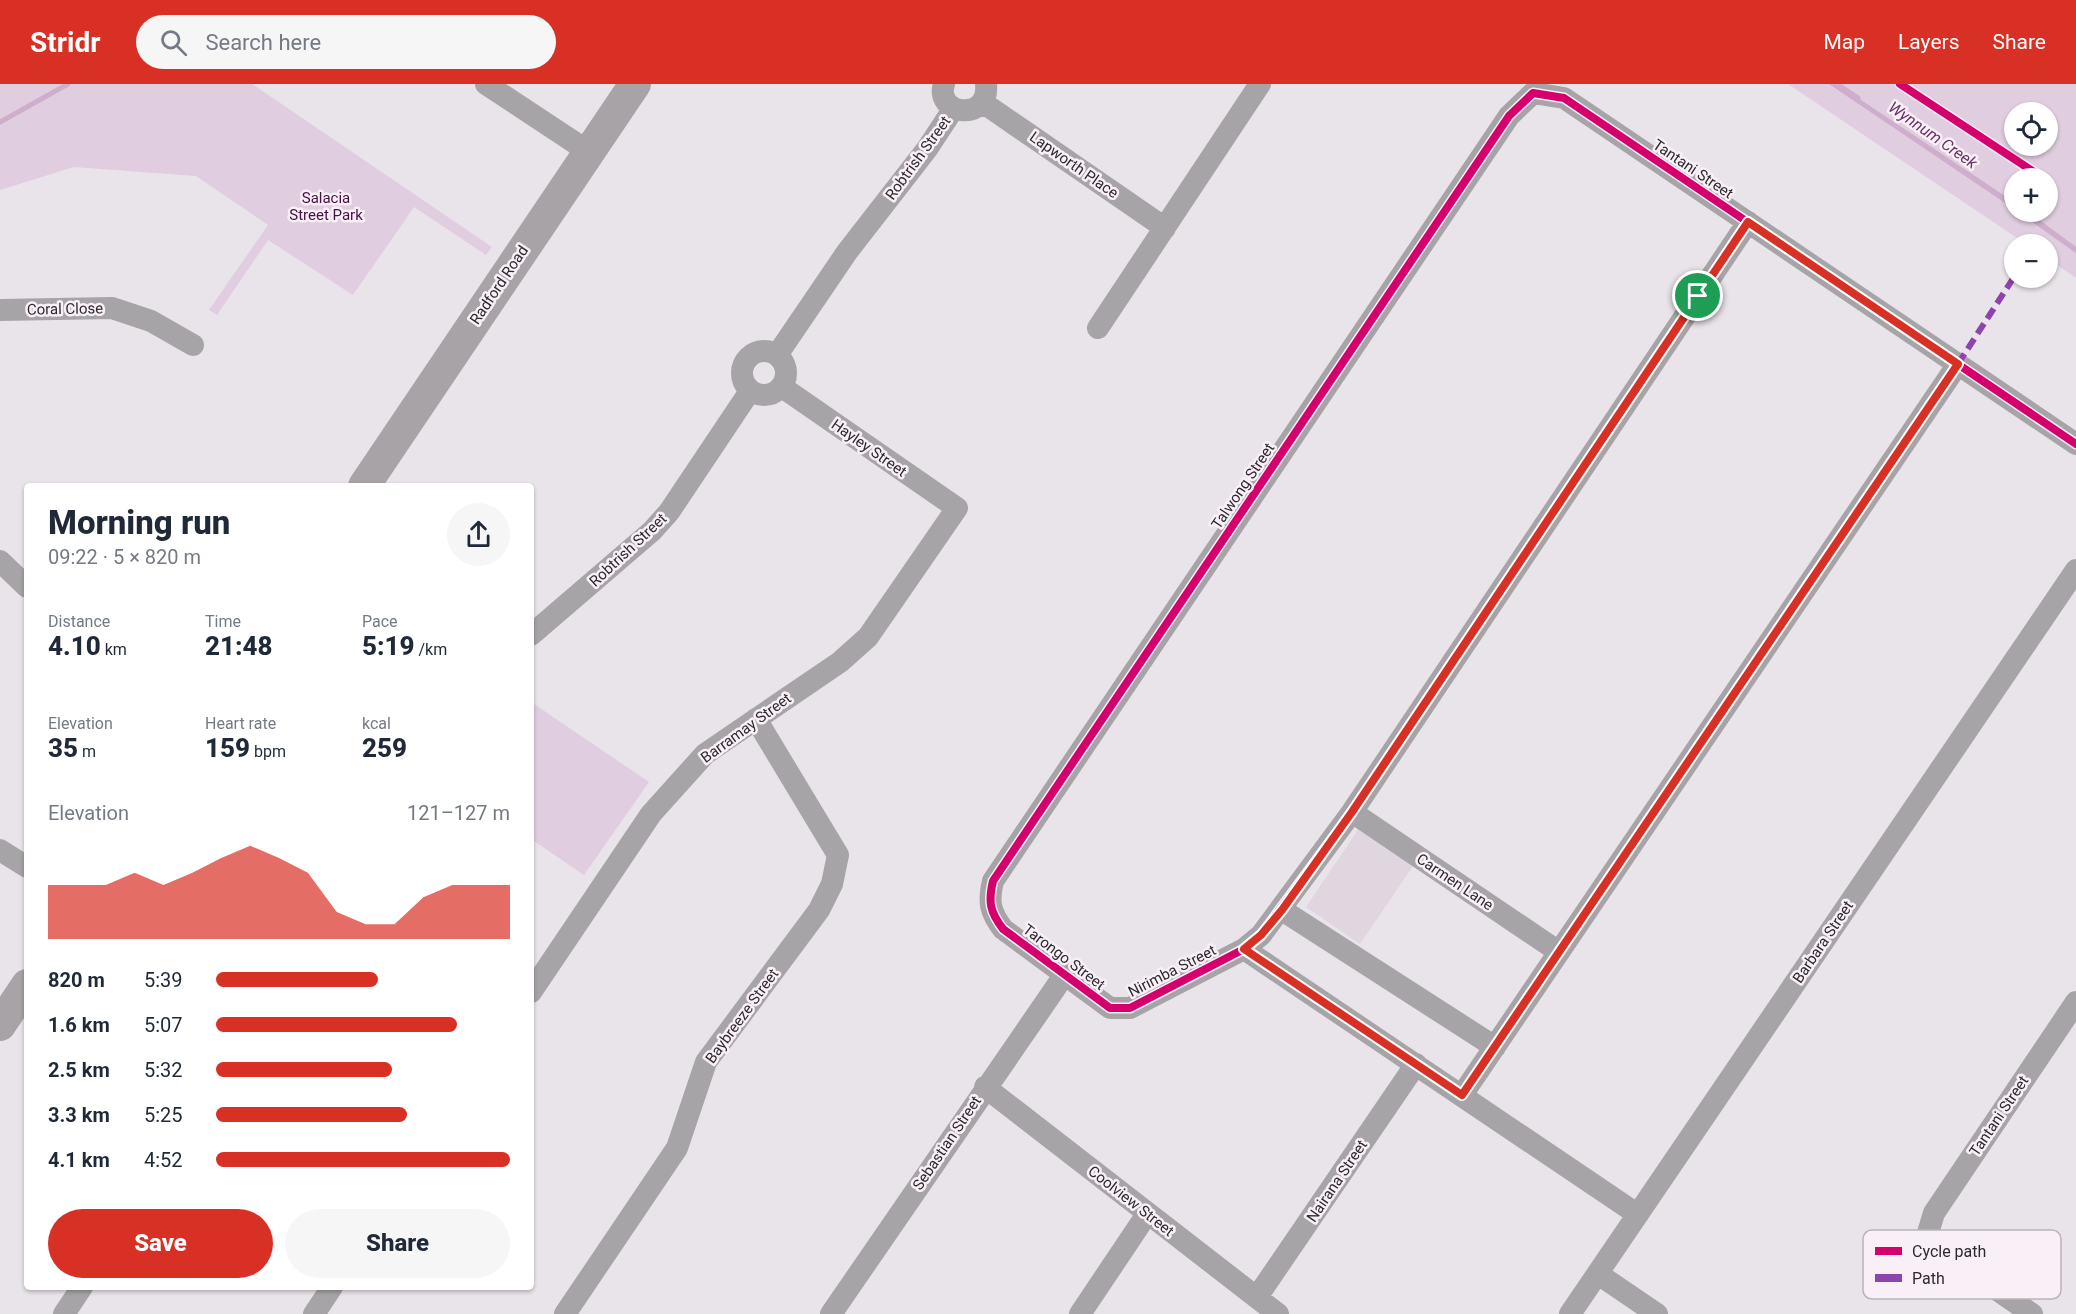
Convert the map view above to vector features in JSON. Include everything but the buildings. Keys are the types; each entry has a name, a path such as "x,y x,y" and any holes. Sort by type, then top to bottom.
{"street":[{"path":"486,84 588,152"},
{"name":"Radford Road","path":"366,483 635,84"},
{"path":"944,84 944,96 954,108 961,111 974,109 984,93"},
{"path":"1098,328 1260,84"},
{"name":"Lapworth Place","path":"984,93 1165,228"},
{"name":"Talwong Street","path":"1003,928 991,913 989,897 993,881 1509,116 1533,93 1564,98"},
{"name":"Tantani Street","path":"1564,98 2076,444"},
{"name":"Robtrish Street","path":"777,356 847,252 927,149 954,108"},
{"name":"Nirimba Street","path":"1110,1008 1130,1008 1244,949 1261,935 1282,910 1352,812 1748,222"},
{"name":"Coral Close","path":"0,310 112,308 151,321 193,345"},
{"path":"761,351 777,356 786,370 782,387 766,396 750,391 741,376 746,359 761,351"},
{"path":"1462,1095 1958,364"},
{"name":"Hayley Street","path":"782,387 957,508"},
{"name":"Robtrish Street","path":"534,632 663,518 750,391"},
{"name":"Barramay Street","path":"534,988 651,814 705,754 840,662 868,637 957,508"},
{"path":"0,561 24,584"},
{"name":"Barbara Street","path":"1570,1314 2076,570"},
{"name":"Baybreeze Street","path":"565,1314 677,1148 706,1062 819,910 832,884 838,855 756,719"},
{"name":"Carmen Lane","path":"1352,812 1559,952"},
{"path":"0,850 24,865"},
{"path":"1282,910 1494,1047"},
{"name":"Tarongo Street","path":"1003,928 1110,1008"},
{"path":"1244,949 1636,1214"},
{"name":"Sebastian Street","path":"831,1314 985,1087 1065,974"},
{"path":"0,1025 24,989"},
{"name":"Tantani Street","path":"1929,1230 1934,1213 2076,1002"},
{"name":"Nairana Street","path":"1257,1297 1416,1064"},
{"name":"Coolview Street","path":"985,1087 1278,1314"},
{"path":"1080,1314 1148,1214"},
{"path":"1598,1274 1657,1314"},
{"path":"64,1314 80,1290"},
{"path":"314,1314 330,1290"},
{"name":"Tantani Street","path":"2008,1299 2028,1313"}],"shaded area":[{"path":"1829,84 1837,84 2004,195 2004,202"},
{"path":"2032,222 2042,222 2076,247 2076,253 2058,240 2058,234 2049,234"},
{"path":"1360,827 1415,863 1360,944 1306,907"}],"green space":[{"name":"Salacia Street Park","path":"0,84 252,84 492,247 486,255 414,207 353,295 268,240 217,315 209,310 268,225 196,176 74,167 0,190"},
{"path":"1788,84 2076,84 2076,278 2058,266 2058,234 2011,234"},
{"path":"534,704 649,782 584,875 534,841"}],"waterway":[{"path":"0,122 68,84"},
{"name":"Wynnum Creek","path":"1837,84 1858,98"}],"marked path":[{"path":"1958,364 2007,288"}],"cycle path":[{"path":"1900,84 2028,168"},
{"path":"1748,222 1352,812 1261,935 1244,949 1130,1008 1110,1008 1003,929 991,906 993,881 1509,116 1533,93 1564,98 2076,444"}],"route":[{"path":"1748,222 1958,364 1462,1095 1244,949 1261,935 1282,910 1352,812 1698,296 1748,222"}]}
